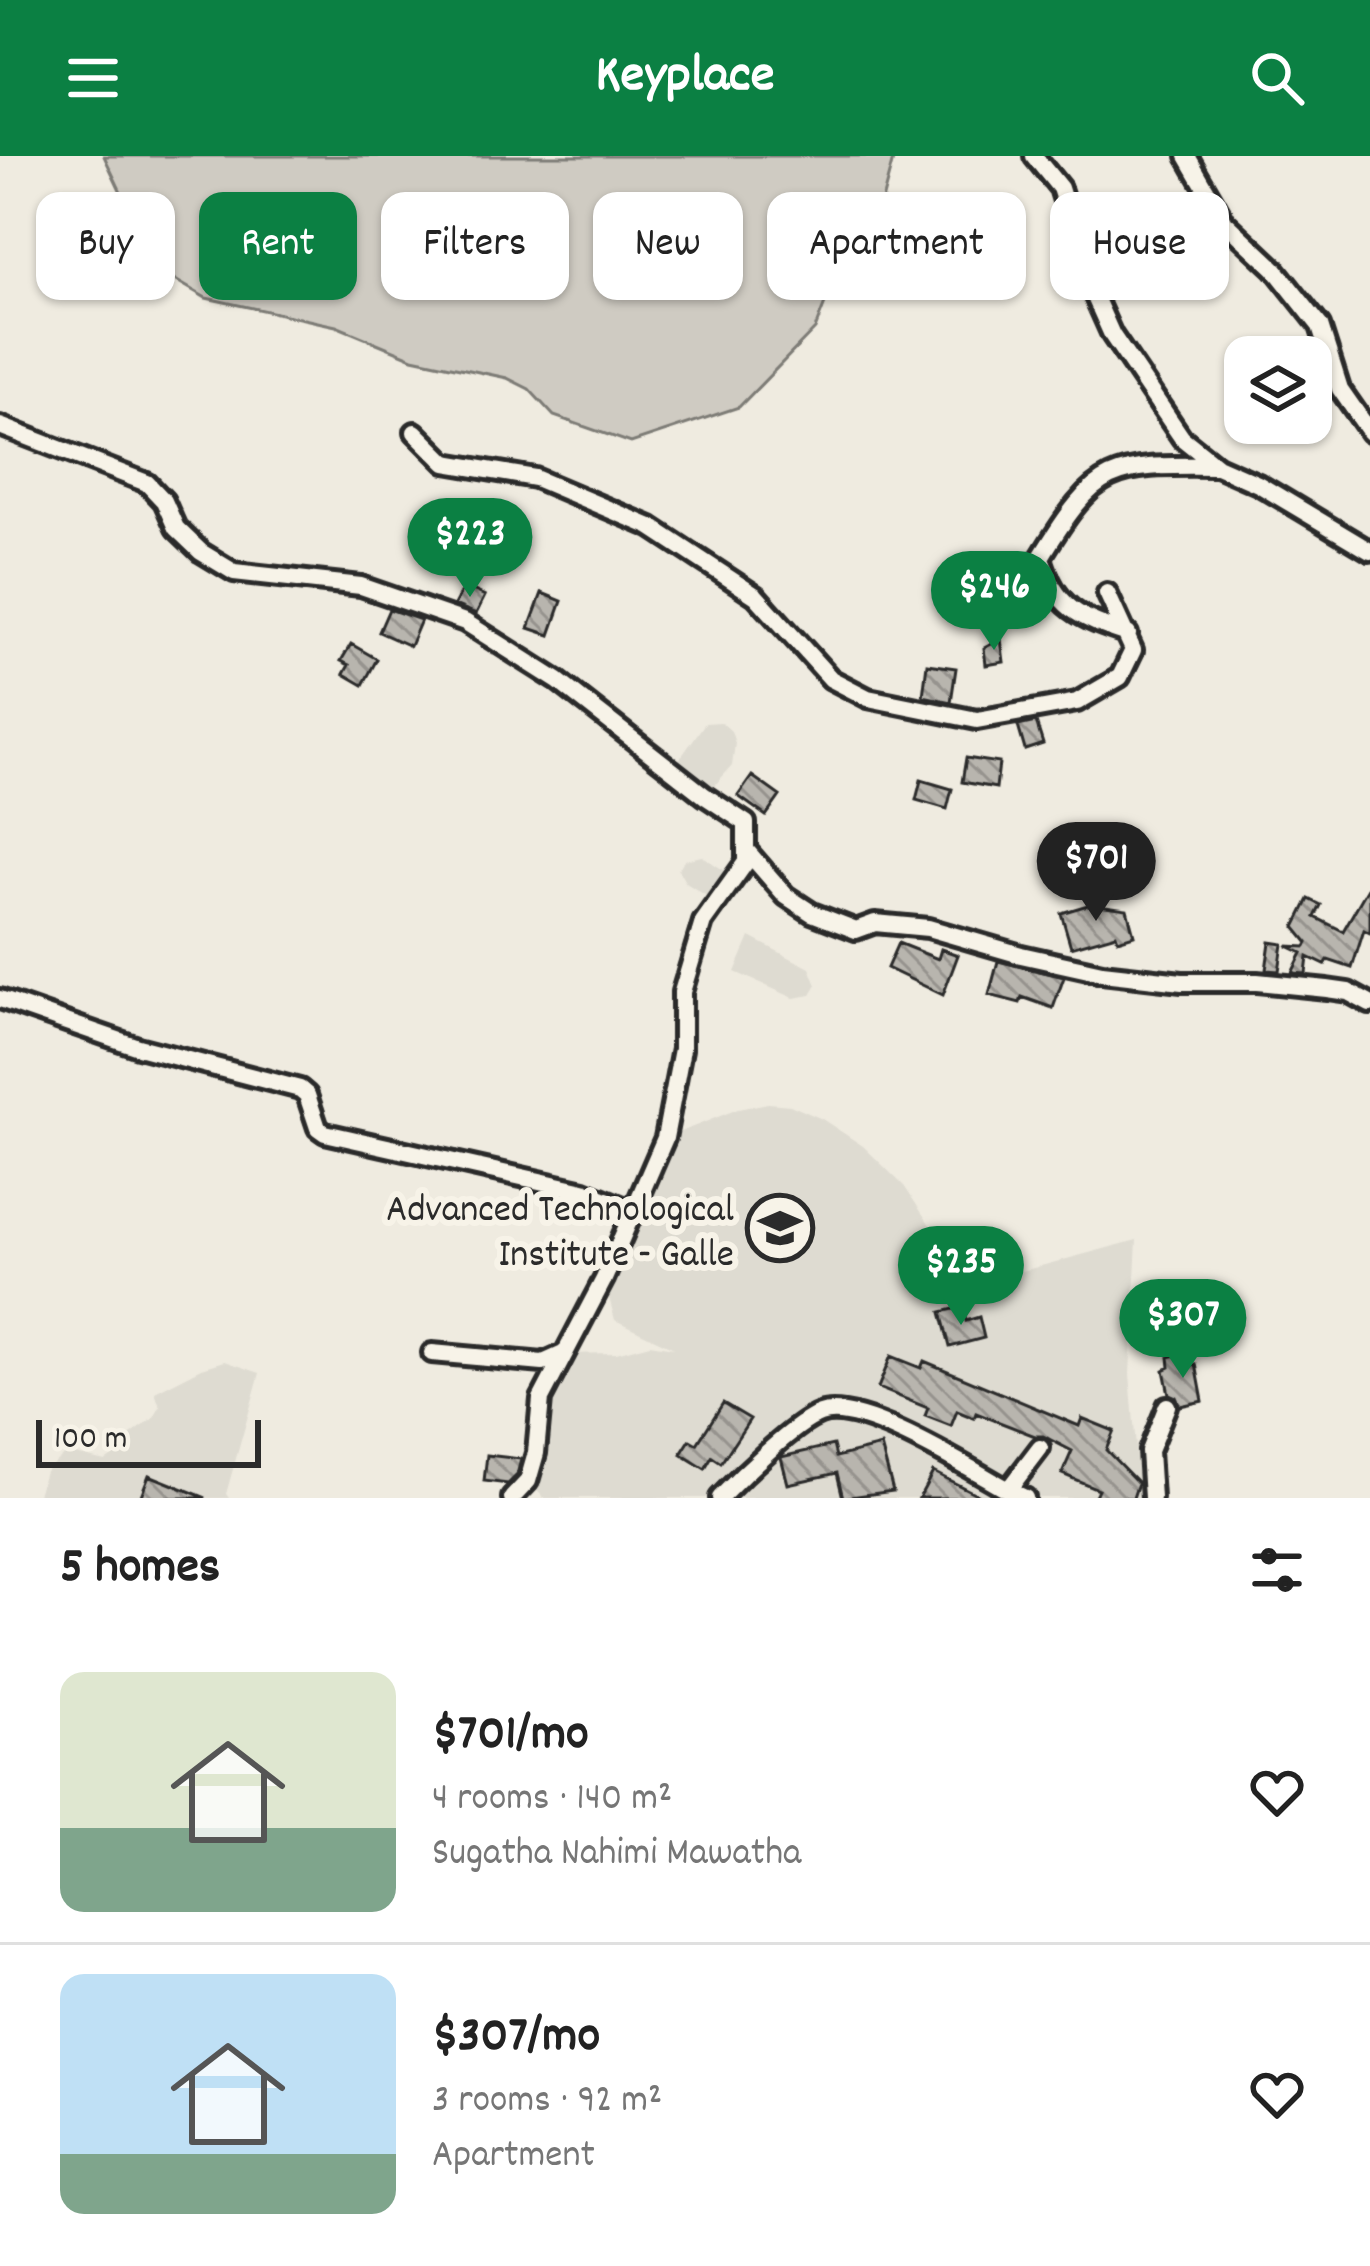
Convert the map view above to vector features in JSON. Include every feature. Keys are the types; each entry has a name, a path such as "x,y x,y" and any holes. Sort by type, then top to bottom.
{"street":[{"path":"1034,156 1060,188 1091,288 1112,335 1182,438 1217,466 1258,484 1370,551"},
{"path":"1187,156 1225,222 1274,268 1320,326 1340,389 1370,432"},
{"path":"0,426 146,483 164,500 176,528 201,552 234,572 361,586 464,622 558,681 746,823 746,862 703,922 682,992 682,1049 664,1138 604,1279 541,1399 528,1481 512,1498"},
{"path":"415,432 446,463 535,478 651,527 756,596 831,679 868,698 977,720 1077,702 1120,677 1132,650 1107,592"},
{"path":"1128,634 1084,620 1063,603 1048,583 1041,557 1070,509 1103,478 1137,465 1217,466"},
{"path":"747,851 786,896 812,913 856,930 875,923 928,928 1102,973 1327,989 1348,992 1370,1004"},
{"path":"0,999 138,1047 300,1089 307,1095 318,1128 326,1132 584,1191 633,1210"},
{"path":"432,1353 543,1363 563,1354"},
{"path":"1152,1498 1149,1451 1167,1406"},
{"path":"720,1498 750,1467 820,1414 849,1411 887,1426 1016,1494 1040,1448"}],"shaded area":[{"path":"104,156 894,156 884,192 767,192 767,300 826,300 815,329 739,407 631,443 554,416 529,389 507,378 413,358 336,326 215,300 357,300 357,192 199,192 199,294 175,280 175,192 121,192"},
{"path":"721,722 735,743 732,766 705,796 672,770 705,723"},
{"path":"702,856 734,877 716,902 686,883 678,870 684,860"},
{"path":"750,937 810,968 817,985 811,995 794,998 735,972"},
{"path":"768,1103 790,1105 822,1119 863,1146 904,1186 948,1252 952,1290 1137,1240 1130,1374 1140,1498 544,1498 528,1481 541,1399 563,1354 616,1353 650,1344 674,1348 615,1320 604,1279 665,1138 738,1109"},
{"path":"225,1361 260,1373 226,1494 229,1498 37,1498 45,1471 67,1452 105,1461 154,1418 160,1407 155,1392"}],"building":[{"path":"464,586 485,596 476,614 454,605"},
{"path":"542,593 562,601 550,635 529,628"},
{"path":"389,609 421,620 410,646 379,632"},
{"path":"1001,639 1004,662 986,665 984,648"},
{"path":"351,644 377,659 363,685 344,674 349,665 341,661"},
{"path":"927,664 956,668 951,702 923,696"},
{"path":"1036,722 1043,744 1025,750 1018,726"},
{"path":"966,758 999,763 996,788 962,782"},
{"path":"752,776 780,796 766,816 738,796"},
{"path":"921,780 952,789 947,809 916,800"},
{"path":"1370,884 1370,933 1364,930 1352,968 1328,960 1325,965 1308,957 1306,974 1292,973 1302,953 1287,946 1306,947 1308,943 1295,927 1309,899 1321,905 1315,917 1343,931"},
{"path":"1091,904 1127,909 1134,935 1118,940 1116,934 1071,947 1061,913"},
{"path":"1270,942 1283,944 1279,971 1266,970"},
{"path":"898,943 938,959 941,949 958,955 943,995 887,968"},
{"path":"998,961 1064,977 1053,1008 1022,997 1020,1003 989,995"},
{"path":"962,1307 966,1321 979,1317 984,1338 950,1347 941,1312"},
{"path":"1184,1353 1189,1366 1196,1364 1203,1401 1180,1406 1169,1394 1164,1370 1170,1367 1169,1357"},
{"path":"891,1356 921,1368 924,1361 1079,1426 1082,1418 1114,1431 1106,1450 1138,1483 1133,1498 1094,1498 1098,1489 1062,1474 1072,1451 1043,1436 976,1413 974,1418 957,1411 951,1426 925,1416 928,1408 878,1388"},
{"path":"723,1403 750,1419 721,1463 712,1457 705,1469 681,1454 690,1440 697,1444"},
{"path":"833,1445 836,1457 881,1446 893,1491 843,1498 837,1473 788,1484 781,1457"},
{"path":"487,1455 521,1459 517,1475 508,1484 484,1481"},
{"path":"933,1472 984,1498 919,1498"},
{"path":"149,1475 206,1498 140,1498"}],"place":[{"name":"Advanced Technological Institute - Galle","path":"780,1228"}]}
